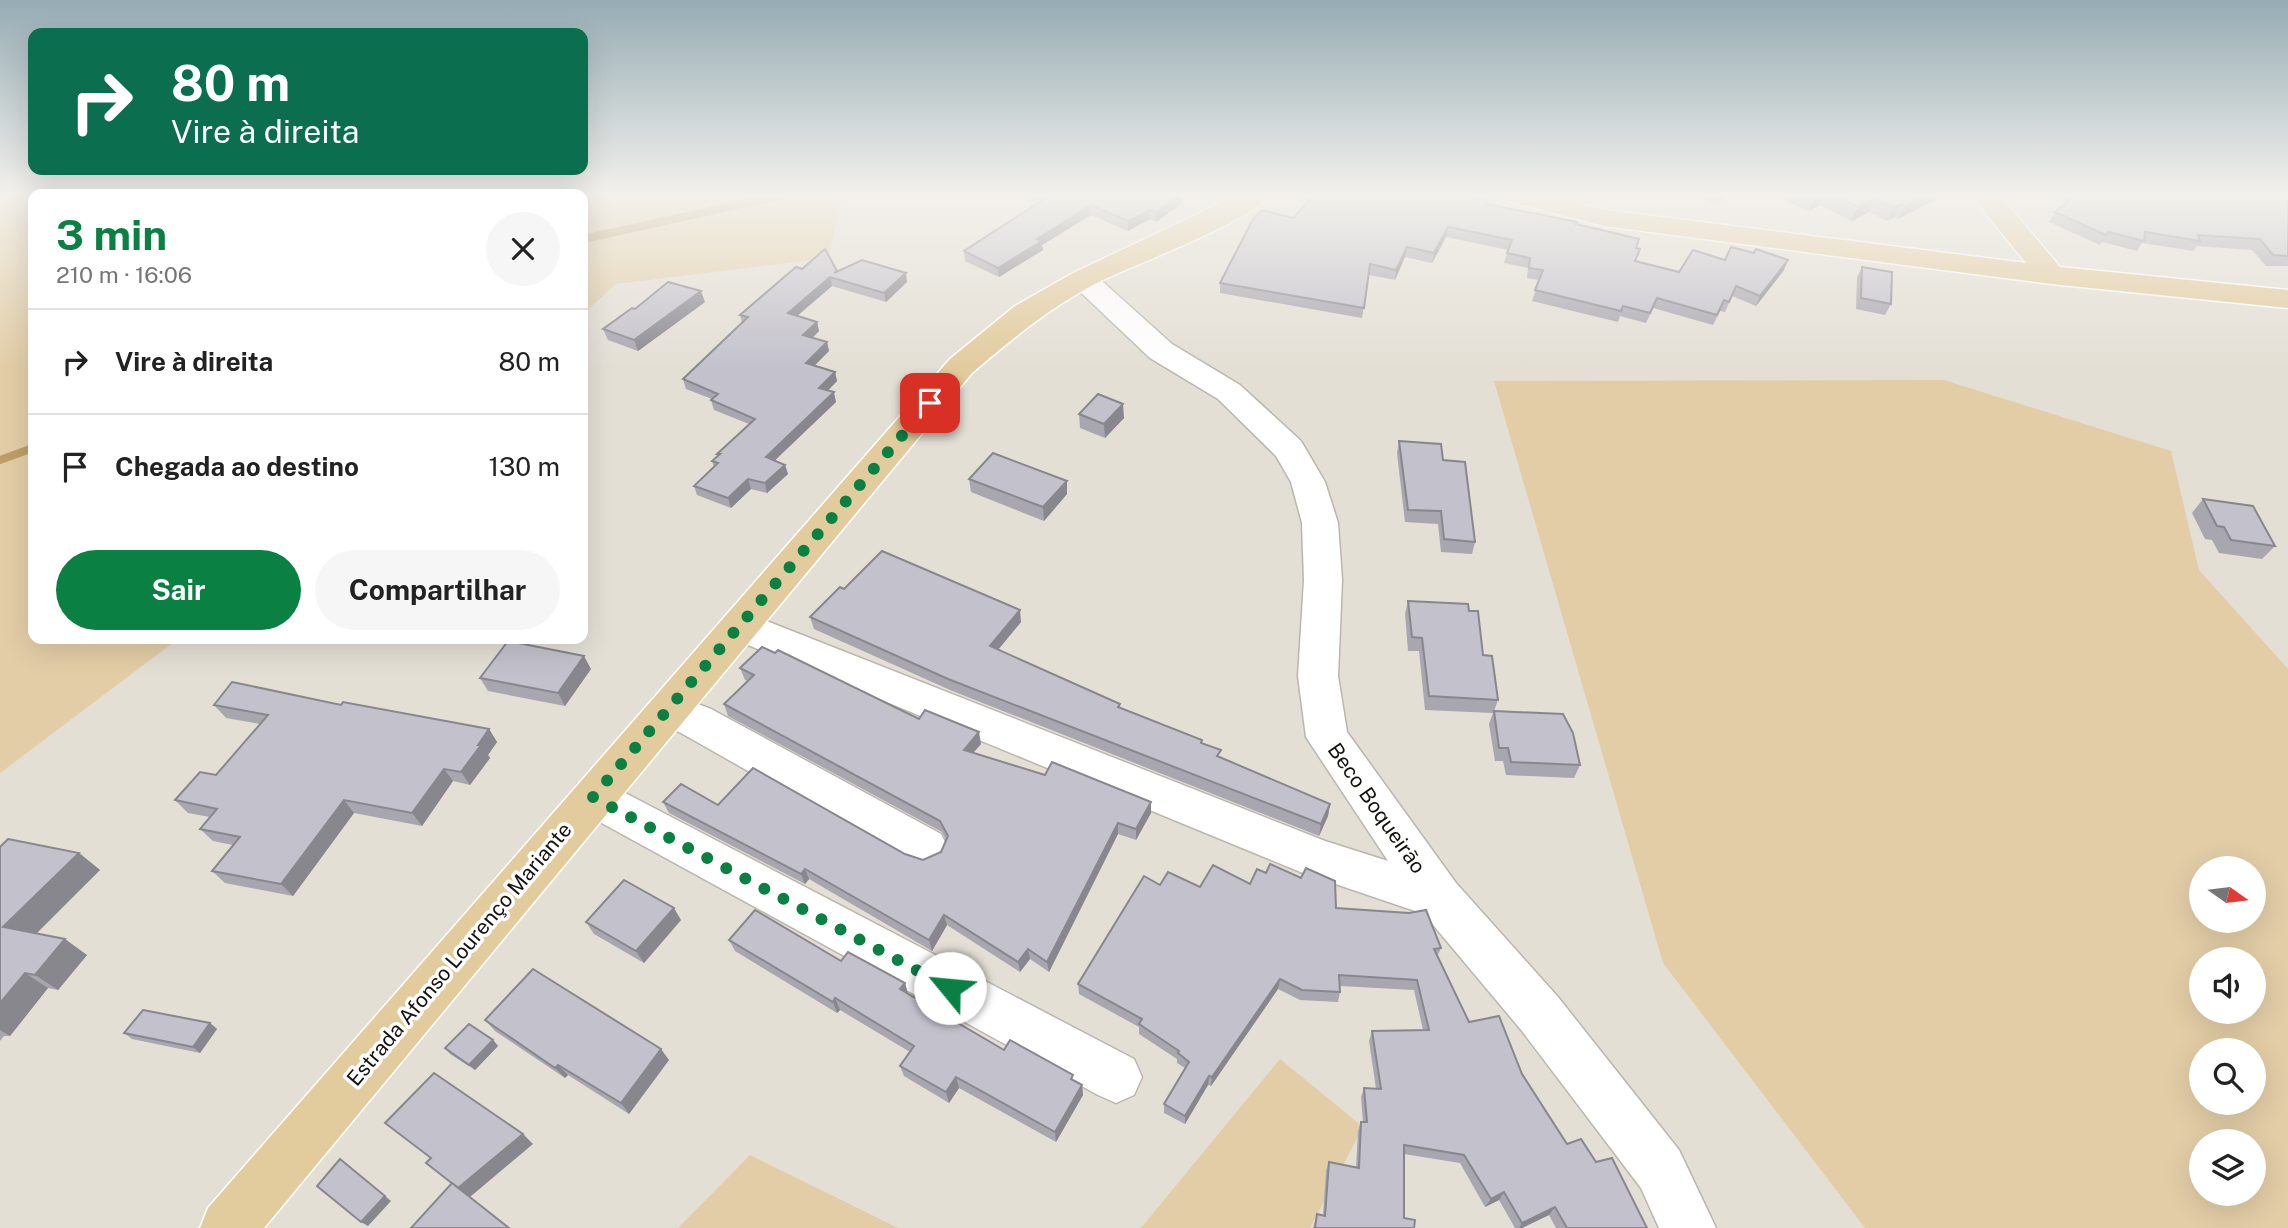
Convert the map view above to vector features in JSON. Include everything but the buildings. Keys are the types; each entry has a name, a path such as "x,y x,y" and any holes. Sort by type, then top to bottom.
{"main road":[{"name":"Estrada Afonso Lourenço Mariante","path":"228,1228 961,366 1026,312 1083,279 1139,253"},
{"path":"1881,253 2051,275 2288,299"},
{"path":"2033,253 2051,275"}],"street":[{"name":"Beco Boqueirão","path":"1083,279 1161,351 1229,392 1289,449 1308,482 1320,523 1322,580 1318,676 1327,737 1440,898 1539,1014 1660,1169 1688,1228"},
{"path":"740,626 1319,859 1440,898"},
{"path":"669,709 696,721 925,848"},
{"path":"593,797 1116,1077"}],"shaded area":[{"path":"0,253 28,253 28,644 171,644 0,773"},
{"path":"588,253 829,253 828,258 616,284 588,309"},
{"path":"1944,380 2171,451 2199,570 2288,669 2288,1228 1865,1228 1663,963 1494,381"},
{"path":"1280,1059 1363,1127 1310,1228 1141,1228"},
{"path":"750,1155 898,1228 678,1228"}],"waterway":[{"path":"0,460 28,450"}],"route":[{"path":"930,403 593,797 950,988"}]}
